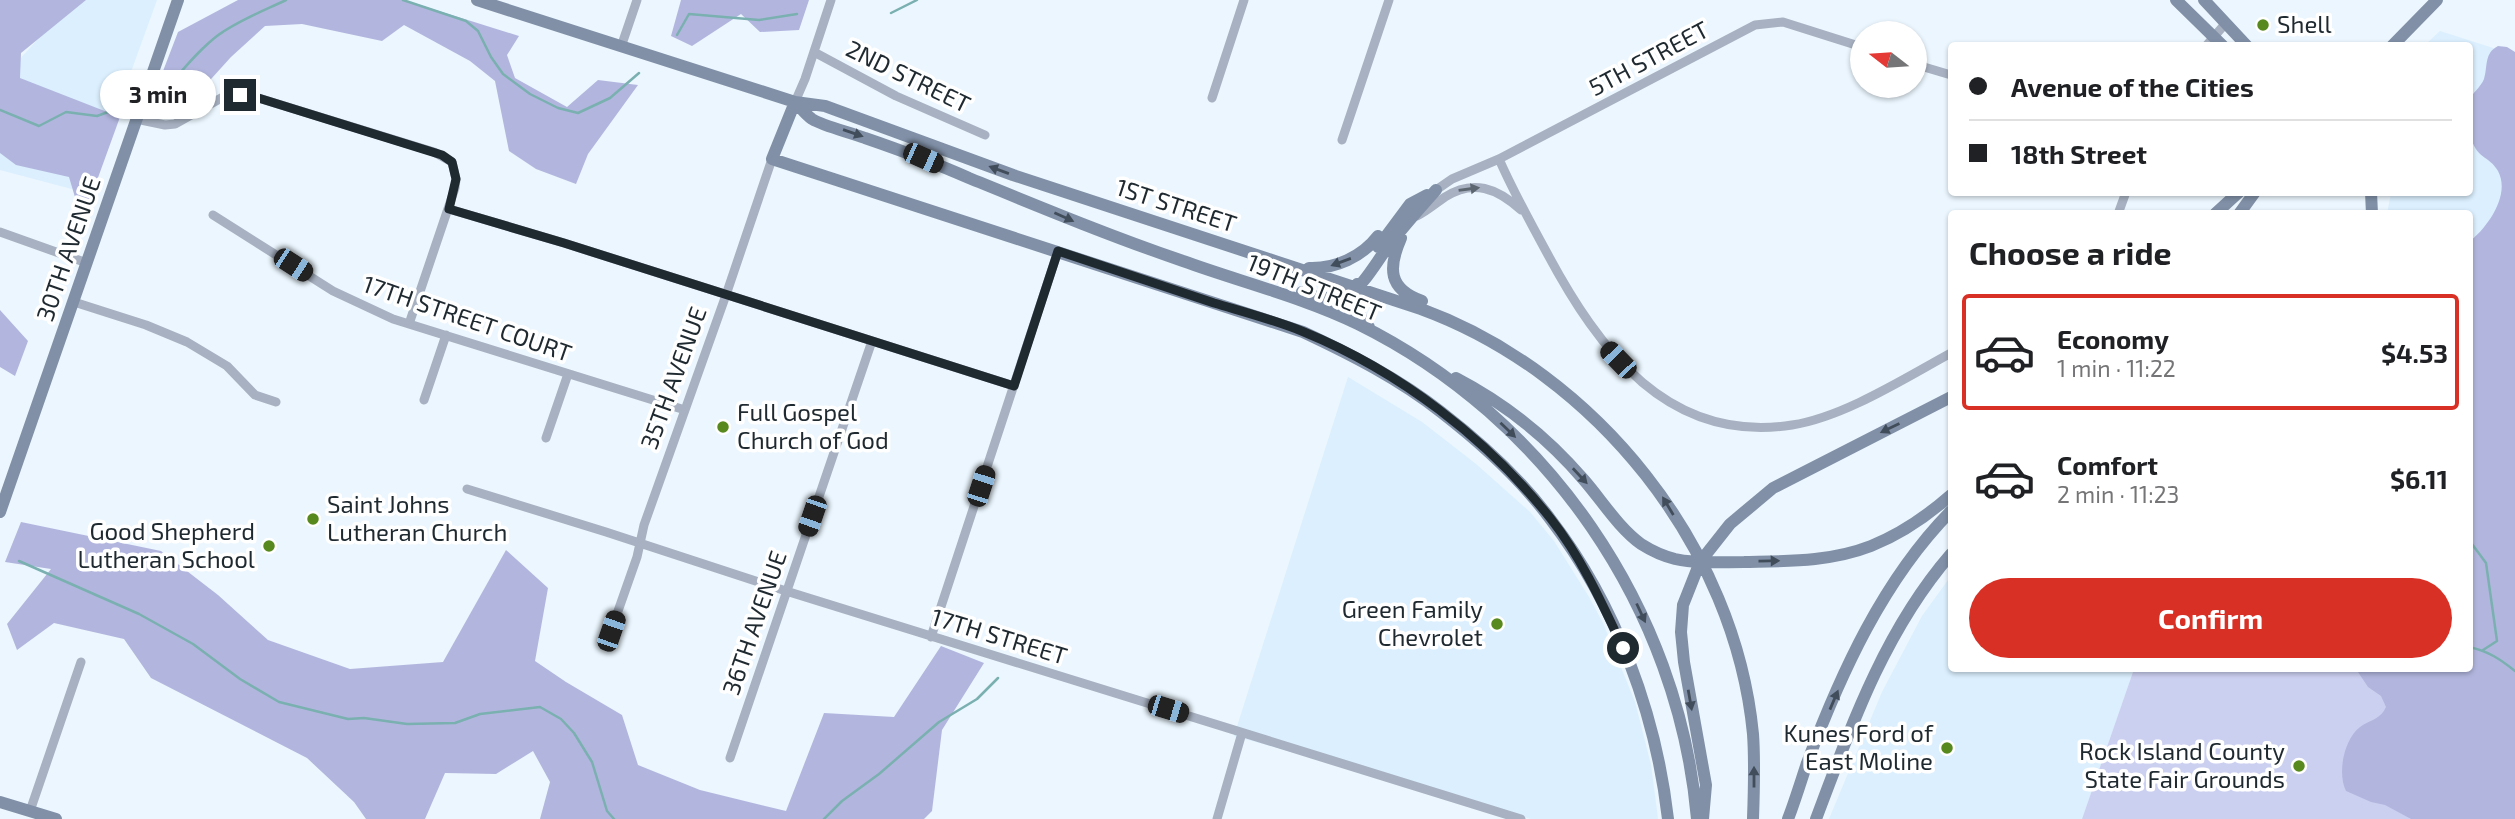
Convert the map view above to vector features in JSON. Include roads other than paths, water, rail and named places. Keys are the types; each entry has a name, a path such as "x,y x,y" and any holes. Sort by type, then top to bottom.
{"main road":[{"name":"30TH AVENUE","path":"0,512 178,0"},
{"path":"477,0 795,102"},
{"path":"2176,0 2214,42"},
{"path":"2204,0 2244,42"},
{"path":"2396,42 2437,0"},
{"name":"35TH AVENUE","path":"772,159 795,102"},
{"name":"19TH STREET","path":"795,102 812,119 923,158 1074,222 1308,303 1374,333 1454,383 1508,429 1561,486 1604,545 1639,608 1660,658 1682,726 1697,819"},
{"name":"1ST STREET","path":"795,102 825,106 1013,176 1440,316 1473,332 1551,381 1591,415 1629,455 1662,497 1700,562"},
{"name":"19TH STREET","path":"772,159 1303,332 1360,359 1440,411 1509,471 1551,520 1594,586 1633,669 1658,755 1668,819"},
{"path":"1154,251 1243,272 1324,299 1340,298 1366,280 1433,192"},
{"path":"1297,268 1335,265 1356,256 1370,246 1406,199 1433,192"},
{"path":"1374,333 1357,312 1360,273 1410,204 1433,192"},
{"path":"2219,210 2235,196"},
{"path":"1410,220 1395,251 1392,268 1400,289 1483,328 1527,355 1575,394 1591,415"},
{"path":"1406,352 1474,387 1530,427 1584,480 1621,525 1642,544 1662,555 1700,562 1808,561 1851,553 1870,547 1910,527 1948,497"},
{"path":"1703,819 1706,785 1681,632 1683,605 1700,562 1730,524 1773,488 1948,399"},
{"path":"1788,819 1814,746 1858,645 1908,562 1948,515"},
{"path":"1816,819 1866,694 1896,631 1921,592 1948,558"},
{"path":"1700,562 1724,616 1742,678 1753,735 1753,819"},
{"path":"0,802 56,819"}],"street":[{"path":"621,47 636,0"},
{"path":"795,102 806,79 831,0"},
{"path":"1212,99 1244,0"},
{"path":"1342,140 1389,0"},
{"name":"5TH STREET","path":"1433,192 1452,179 1499,159 1755,25 1783,22 1850,43"},
{"path":"2214,42 2225,24"},
{"name":"2ND STREET","path":"814,52 896,96 985,135"},
{"path":"1927,68 1948,74"},
{"path":"136,119 157,124 175,124 223,97 252,96 433,152 452,162 456,179 449,209 409,324"},
{"name":"35TH AVENUE","path":"611,631 772,159"},
{"path":"1499,159 1570,297 1606,347 1644,386 1694,415 1730,425 1750,426 1774,427 1812,420 1830,415 1948,355"},
{"path":"1410,220 1463,188 1470,187 1489,189 1511,201 1526,214"},
{"path":"449,209 1014,386"},
{"name":"17TH STREET COURT","path":"213,215 333,291 369,309 409,324 685,410"},
{"path":"0,232 87,263"},
{"path":"931,637 1058,251"},
{"path":"74,302 146,325 187,342 227,366 255,395 276,402"},
{"path":"424,400 446,335"},
{"name":"36TH AVENUE","path":"730,758 872,341"},
{"path":"546,438 568,374"},
{"name":"17TH STREET","path":"467,489 931,637 1521,819"},
{"path":"30,811 81,662"},
{"path":"1217,819 1242,733"}],"waterway":[{"path":"160,96 194,57 217,36 286,0"},
{"path":"403,0 466,21 478,31 503,74 530,94 558,108 578,113 610,98 639,73"},
{"path":"891,13 917,0"},
{"path":"677,35 689,14 759,20 797,14"},
{"path":"0,110 39,126 66,112 97,116 121,111"},
{"path":"2473,545 2486,563 2497,641 2483,650"},
{"path":"19,561 139,614 193,644 240,679 279,702 348,719 364,718 407,724 455,723 480,714 540,707 561,719 574,733 592,762 607,811 614,819"},
{"path":"2473,648 2494,656 2515,671"},
{"path":"824,819 842,801 879,774 939,722 977,699 998,678"}],"place":[{"name":"Shell","path":"2263,25"},
{"name":"Full Gospel Church of God","path":"723,427"},
{"name":"Saint Johns Lutheran Church","path":"313,519"},
{"name":"Good Shepherd Lutheran School","path":"269,546"},
{"name":"Green Family Chevrolet","path":"1497,624"},
{"name":"Kunes Ford of East Moline","path":"1947,748"},
{"name":"Rock Island County State Fair Grounds","path":"2299,766"}]}
